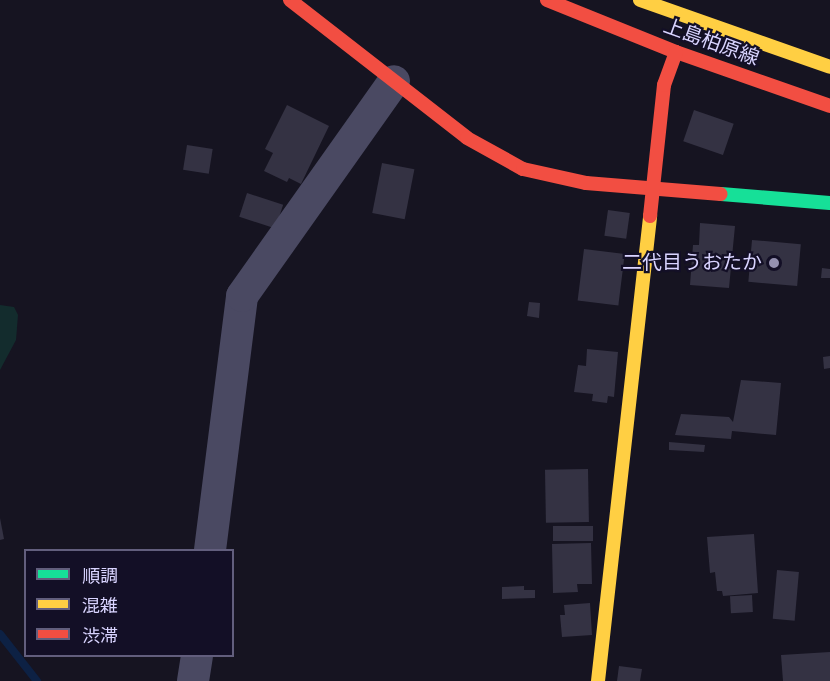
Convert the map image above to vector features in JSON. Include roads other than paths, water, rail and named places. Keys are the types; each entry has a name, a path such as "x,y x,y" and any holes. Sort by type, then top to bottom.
{"street":[{"path":"290,0 467,138 523,169 564,180 830,203"},
{"name":"上島柏原線","path":"547,0 676,52 830,106"},
{"name":"上島柏原線","path":"653,2 830,68"},
{"path":"598,681 664,85 676,52"},
{"path":"210,549 242,296 394,81"},
{"path":"193,681 196,657"}],"waterway":[{"path":"0,634 37,681"}],"place":[{"name":"二代目うおたか","path":"774,263"}]}
